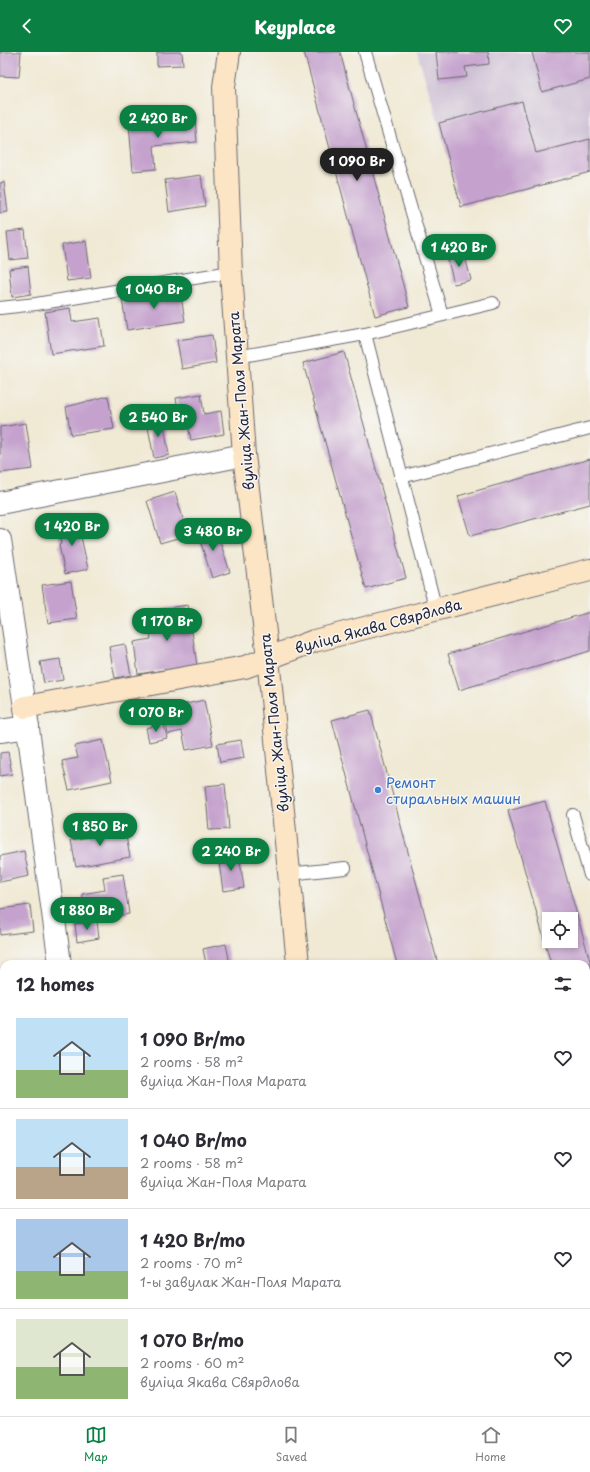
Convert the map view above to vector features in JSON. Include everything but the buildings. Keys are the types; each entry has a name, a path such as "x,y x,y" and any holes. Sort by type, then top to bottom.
{"street":[{"name":"вуліца Жан-Поля Марата","path":"230,52 224,87 231,272 244,455 268,658 298,960"},
{"path":"0,503 244,455"},
{"path":"0,540 59,960"},
{"name":"вуліца Якава Свярдлова","path":"0,731 26,717 245,667 314,641 590,570"}],"lane":[{"path":"364,52 442,315"},
{"path":"0,308 36,304 231,272"},
{"path":"237,357 365,334 493,303"},
{"path":"365,334 436,610"},
{"path":"401,477 590,428"},
{"path":"573,815 590,875"},
{"path":"288,874 345,868"}],"shaded area":[{"path":"417,52 590,52 590,172 461,207 439,124"}],"place":[{"name":"Ремонт стиральных машин","path":"378,790"}]}
